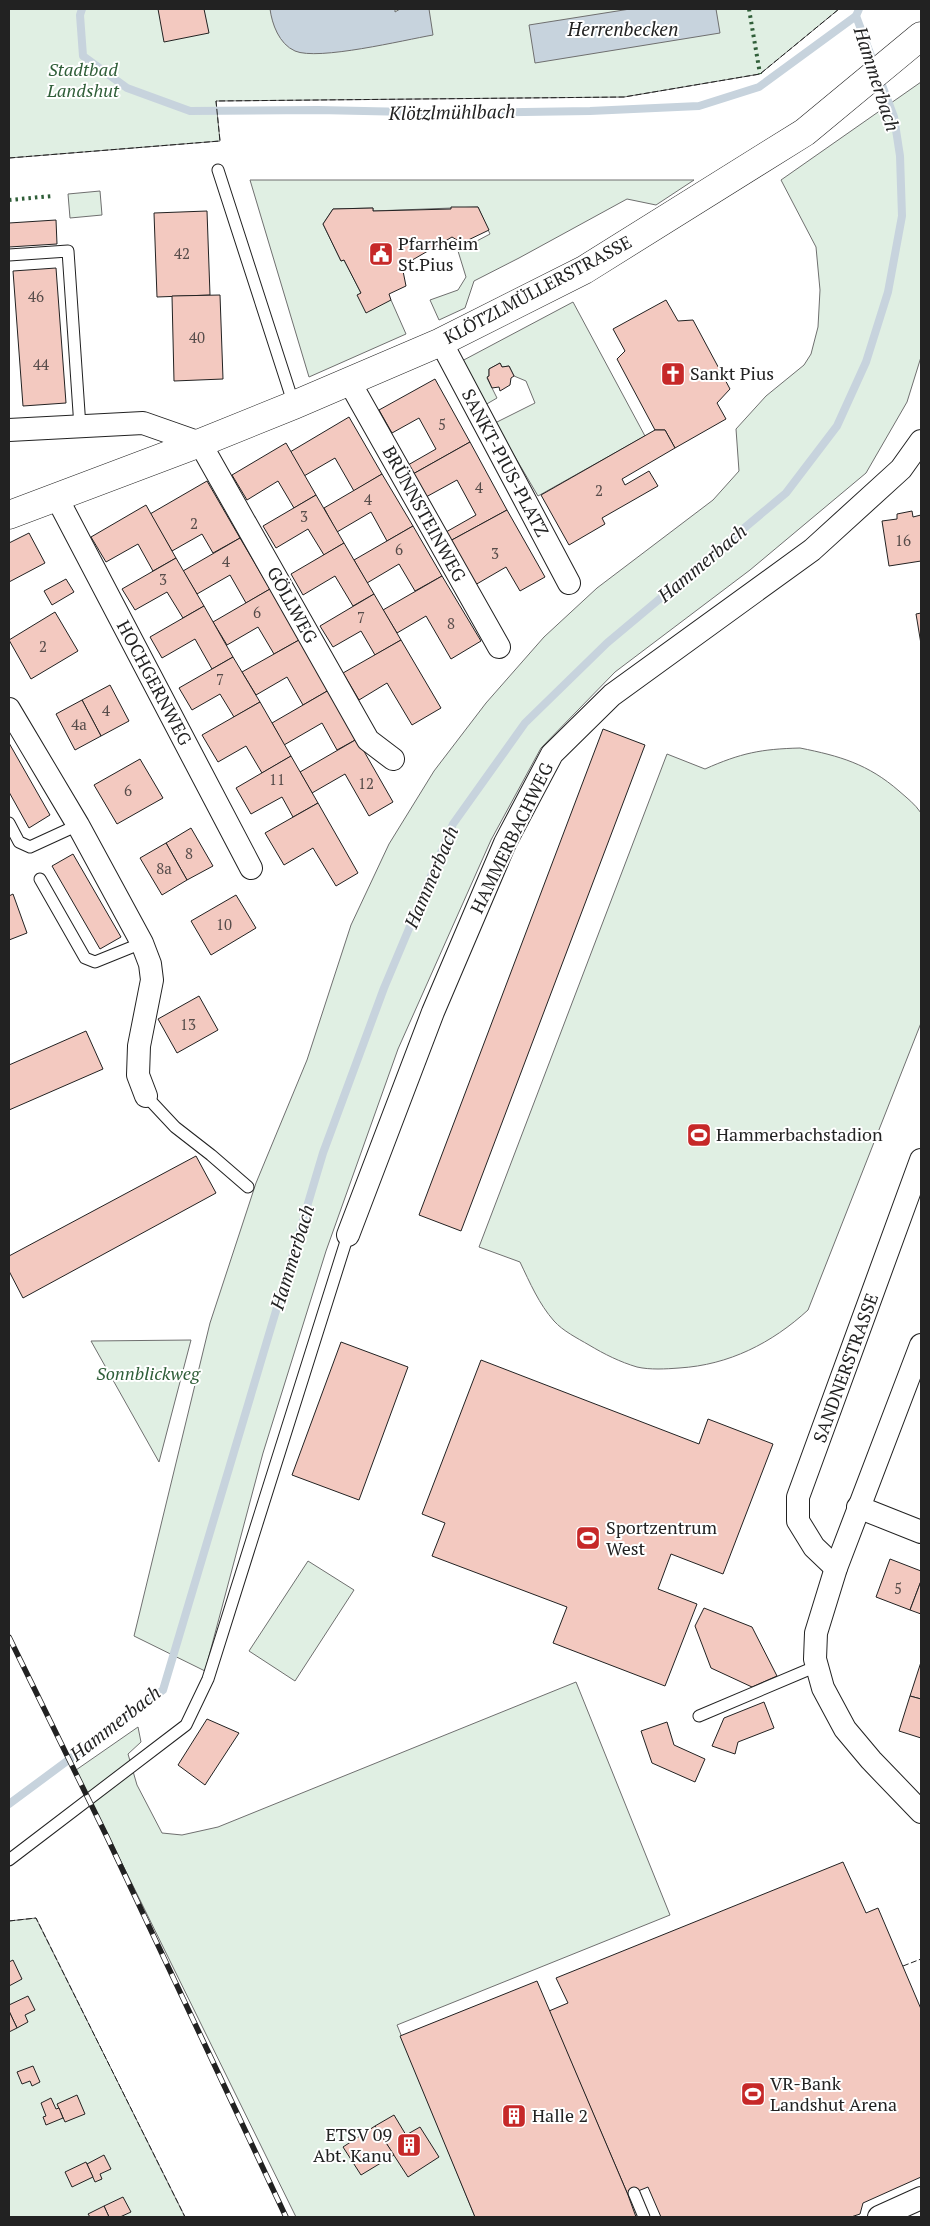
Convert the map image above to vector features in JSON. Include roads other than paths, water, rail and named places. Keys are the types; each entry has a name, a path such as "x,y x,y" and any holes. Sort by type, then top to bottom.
{"street":[{"name":"KLÖTZLMÜLLERSTRASSE","path":"9,515 200,443 294,405 441,342 584,270 706,196 805,132 914,42"},
{"name":"SANKT-PIUS-PLATZ","path":"441,342 569,584"},
{"name":"BRÜNNSTEINWEG","path":"349,381 499,648"},
{"path":"9,430 143,423 200,443"},
{"name":"HAMMERBACHWEG","path":"348,1235 440,994 505,843 552,754 612,695 812,550 901,469 921,440"},
{"name":"GÖLLWEG","path":"200,443 368,740 393,759"},
{"name":"HOCHGERNWEG","path":"57,498 251,868"},
{"path":"9,709 78,826 142,943 150,964 152,980 139,1046 138,1075 146,1096"},
{"name":"SANDNERSTRASSE","path":"836,1568 814,1548 798,1521 798,1497 921,1160"},
{"path":"921,1345 858,1506 836,1568 816,1632 815,1659 823,1688 845,1729 871,1760 921,1812"},
{"path":"858,1506 921,1532"},
{"path":"879,2217 921,2198"}],"lane":[{"path":"218,170 294,405"},
{"path":"9,255 68,251 80,426"},
{"path":"9,823 19,842 30,846 78,826"},
{"path":"40,879 85,958 95,962 142,943"},
{"path":"146,1096 175,1127 248,1187"},
{"path":"9,1860 186,1725 208,1679 348,1235"},
{"path":"699,1716 817,1666"},
{"path":"634,2193 644,2217"}],"water":[{"path":"270,9 395,9 395,12 400,9 429,9 433,35 341,52 306,53 295,51 285,44 277,33"},
{"name":"Herrenbecken","path":"630,9 716,9 720,33 535,63 529,25"}],"waterway":[{"name":"Klötzlmühlbach","path":"82,9 80,15 83,56 127,88 190,111 318,110 456,113 590,111 699,106 759,87 856,16"},
{"name":"Hammerbach","path":"9,1804 163,1690 323,1153 384,988 453,824 525,723 607,643 786,493 837,426 866,362 888,292 902,216 900,156 894,117 856,16 859,9"}],"railway":[{"path":"9,1637 107,1837 286,2217"}],"place":[{"name":"Pfarrheim St.Pius","path":"381,254"},
{"name":"Sankt Pius","path":"673,374"},
{"name":"Hammerbachstadion","path":"699,1135"},
{"name":"Sportzentrum West","path":"588,1538"},
{"name":"VR-Bank Landshut Arena","path":"753,2094"},
{"name":"Halle 2","path":"514,2116"},
{"name":"ETSV 09 Abt. Kanu","path":"409,2145"}],"park label":[{"name":"Stadtbad Landshut","path":"83,80"},
{"name":"Sonnblickweg","path":"148,1374"}]}
